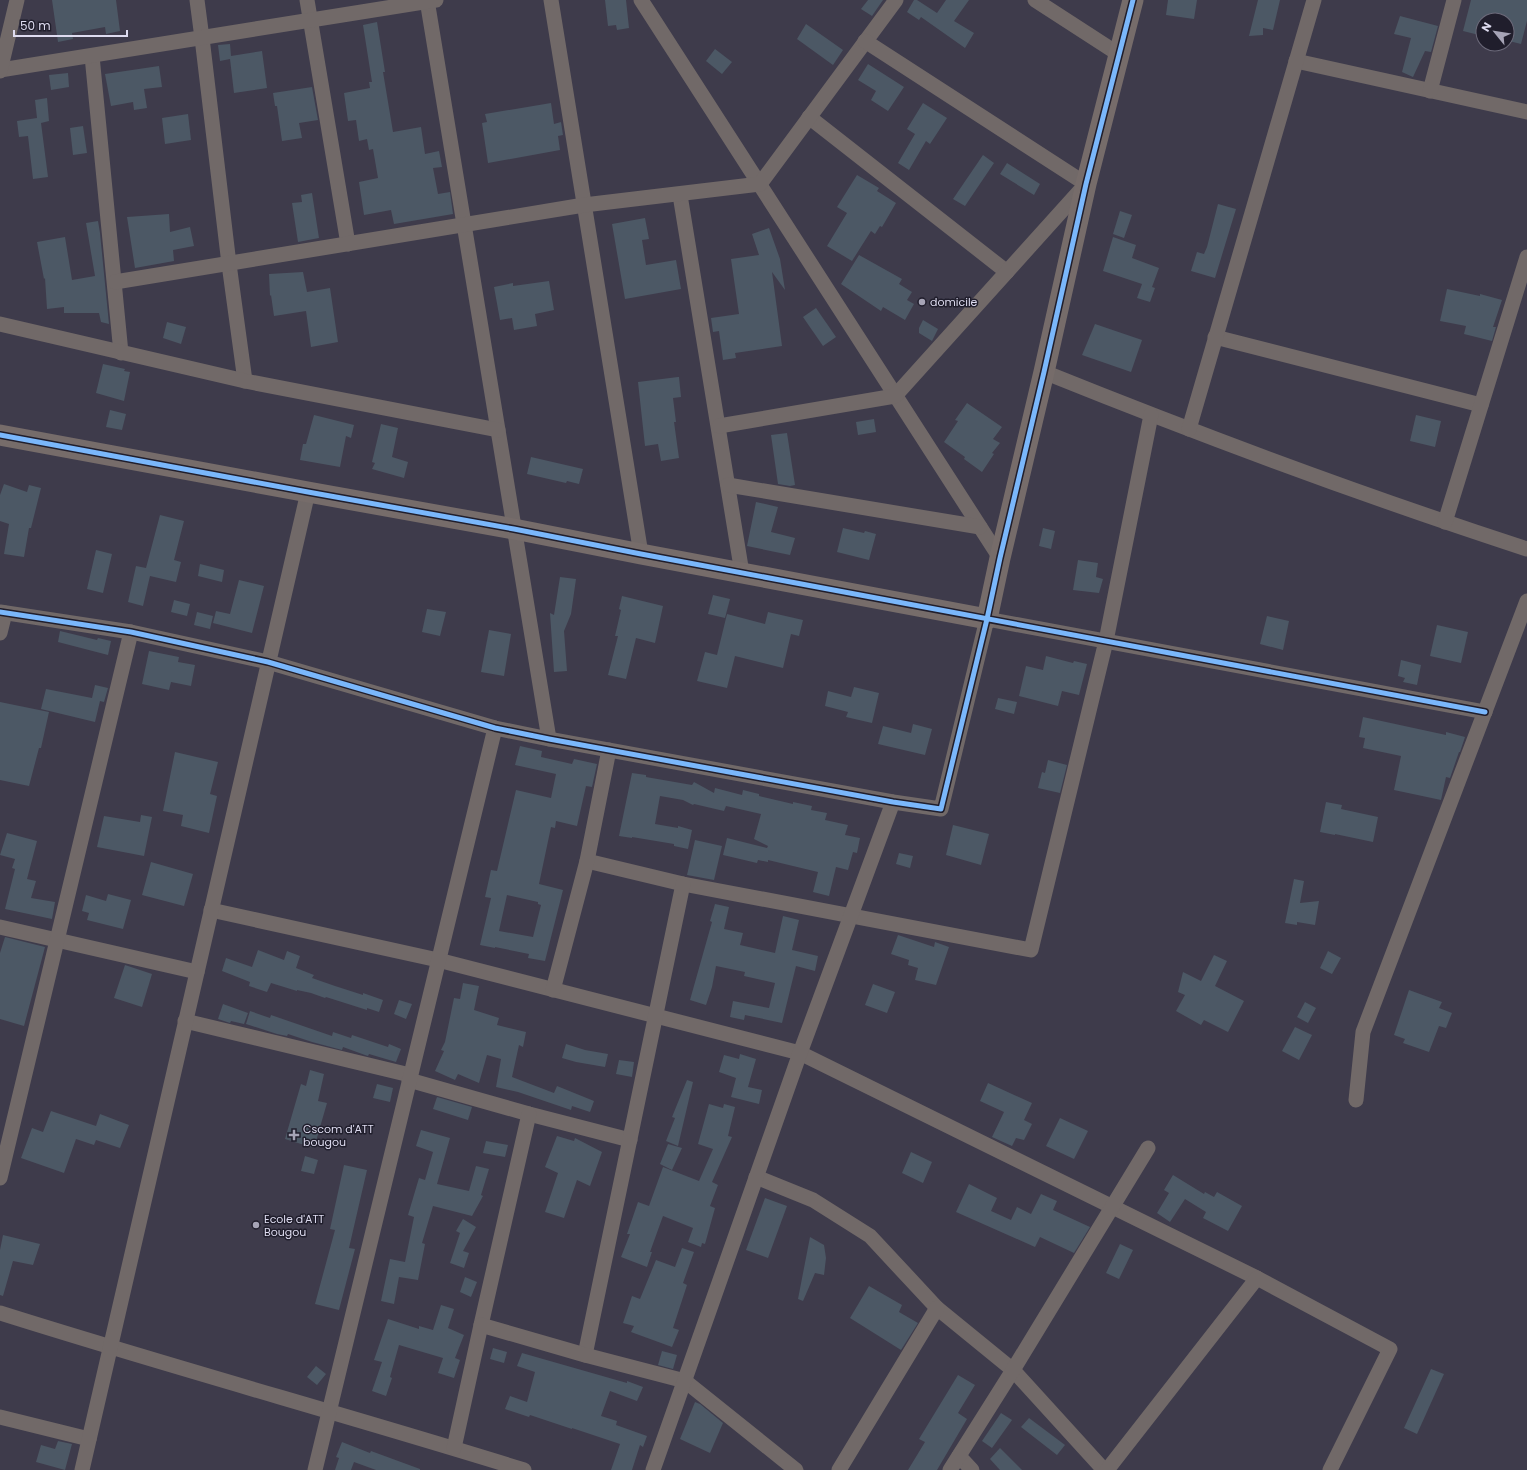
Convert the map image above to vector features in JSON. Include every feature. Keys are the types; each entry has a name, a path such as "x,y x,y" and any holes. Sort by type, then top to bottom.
{"street":[{"path":"17,0 0,70 430,0 464,225 549,739"},
{"path":"196,0 245,381"},
{"path":"307,0 348,244"},
{"path":"550,0 641,554"},
{"path":"641,0 1000,558"},
{"path":"115,282 584,205 680,195 760,184 896,0"},
{"path":"1035,0 1120,55"},
{"path":"0,633 2,613 131,632 268,662 494,728 893,802 941,808 988,619 1000,558 1086,184 1133,0"},
{"path":"1188,429 1314,0"},
{"path":"1430,91 1454,0"},
{"path":"866,41 1086,184"},
{"path":"92,56 121,353"},
{"path":"1296,61 1527,112"},
{"path":"809,117 1007,272"},
{"path":"719,426 895,396 1086,184"},
{"path":"680,195 742,573"},
{"path":"1445,522 1527,258"},
{"path":"0,324 245,381 498,430"},
{"path":"1215,337 1481,405"},
{"path":"1044,372 1188,429 1445,522 1527,549"},
{"path":"588,862 683,884 1031,950 1106,641 1151,415"},
{"path":"0,435 308,492 514,528 641,554 1485,712"},
{"path":"728,485 980,527"},
{"path":"82,1470 308,492"},
{"path":"1356,1100 1364,1032 1527,601"},
{"path":"0,1178 131,632"},
{"path":"315,1470 494,728"},
{"path":"553,990 588,862 609,750"},
{"path":"653,1470 800,1053 893,802"},
{"path":"585,1356 683,884"},
{"path":"211,910 438,960 800,1053 1257,1278 1390,1348 1330,1470"},
{"path":"0,927 197,972"},
{"path":"185,1022 409,1078 529,1114 630,1140"},
{"path":"454,1448 529,1114"},
{"path":"950,1470 1013,1370 1148,1148"},
{"path":"756,1177 813,1200 870,1236 937,1308 1013,1370 1106,1470 1257,1278"},
{"path":"839,1470 937,1308"},
{"path":"0,1314 524,1470"},
{"path":"481,1325 585,1356 685,1381 796,1470"},
{"path":"0,1417 90,1439"},
{"path":"959,1456 972,1470"}],"building":[{"path":"52,0 116,0 120,31 106,34 105,27 72,33 73,39 58,42"},
{"path":"605,0 626,0 629,28 617,30 616,25 608,26"},
{"path":"868,0 883,0 872,16 861,9"},
{"path":"914,0 917,0 937,13 946,0 969,0 954,21 974,33 965,48 921,17 919,20 907,12"},
{"path":"1168,0 1197,0 1194,19 1166,15"},
{"path":"1258,0 1280,0 1273,30 1263,28 1263,35 1249,36"},
{"path":"1471,0 1527,0 1527,21 1521,44 1515,42 1515,12 1475,12 1475,34 1463,31"},
{"path":"1400,16 1438,26 1431,52 1425,51 1413,77 1402,72 1411,38 1394,34"},
{"path":"377,22 385,72 383,72 393,132 421,127 425,154 439,151 442,167 433,168 438,194 450,192 453,214 394,224 391,210 364,215 359,182 378,178 373,149 369,150 367,139 359,141 356,120 348,121 344,93 370,88 369,82 372,82 363,25"},
{"path":"806,24 843,50 833,65 797,39"},
{"path":"230,44 231,56 262,51 267,88 234,93 230,59 220,61 218,45"},
{"path":"715,49 732,62 722,74 706,61"},
{"path":"868,64 904,87 888,111 871,100 876,91 858,80"},
{"path":"159,66 162,87 144,89 147,108 134,110 133,102 111,106 105,74"},
{"path":"68,73 69,87 51,90 49,75"},
{"path":"312,87 318,120 299,123 302,138 282,141 277,106 275,106 273,93"},
{"path":"47,98 49,121 41,123 48,177 33,179 28,136 19,137 17,121 37,118 35,100"},
{"path":"551,103 554,124 561,122 563,135 558,136 560,150 488,163 482,123 487,122 485,114"},
{"path":"923,103 947,118 930,144 926,141 909,170 898,163 915,134 907,129"},
{"path":"188,114 191,140 165,144 162,118"},
{"path":"83,126 87,153 73,155 70,128"},
{"path":"983,155 994,163 965,206 953,199"},
{"path":"1007,163 1040,184 1034,195 1000,174"},
{"path":"857,175 879,188 877,191 896,203 882,227 880,226 875,234 871,231 852,261 827,246 847,213 837,207"},
{"path":"312,193 319,238 298,242 292,203 302,202 301,195"},
{"path":"1218,204 1236,209 1215,278 1191,271 1197,252 1204,254 1207,247"},
{"path":"1120,211 1132,215 1124,238 1113,234"},
{"path":"169,214 170,232 190,227 194,246 173,250 174,261 135,268 127,217"},
{"path":"645,218 649,239 642,240 646,265 676,260 681,289 625,299 612,224"},
{"path":"98,221 109,324 101,322 99,313 64,313 64,307 47,309 45,278 44,279 37,242 65,237 72,280 95,276 86,223"},
{"path":"769,228 780,259 785,290 772,272 782,346 735,353 736,358 723,360 719,331 713,332 711,318 739,314 731,259 759,255 752,234"},
{"path":"1113,237 1136,245 1132,258 1159,268 1152,287 1155,288 1150,302 1137,298 1142,284 1103,271"},
{"path":"859,255 902,279 899,284 912,292 907,300 914,304 905,320 883,307 881,311 841,284"},
{"path":"303,272 307,292 330,288 338,342 311,347 306,311 274,316 271,295 270,296 269,274"},
{"path":"549,281 554,310 535,314 537,326 514,330 512,318 500,320 494,287 513,283 513,286"},
{"path":"1447,289 1480,296 1480,294 1502,300 1493,327 1496,327 1492,341 1464,334 1466,326 1440,321"},
{"path":"816,308 836,337 823,346 803,317"},
{"path":"923,320 938,329 932,341 919,333 919,328"},
{"path":"167,322 186,327 181,344 163,338"},
{"path":"1095,324 1142,340 1131,372 1082,355"},
{"path":"103,364 125,369 124,371 130,372 124,401 96,393"},
{"path":"679,377 681,397 673,398 676,422 674,422 679,458 661,461 658,444 645,446 638,382"},
{"path":"967,403 1002,427 993,439 1000,443 992,453 994,454 982,472 964,459 965,457 944,442 958,421 955,420"},
{"path":"110,410 126,414 122,430 106,427"},
{"path":"314,415 354,425 351,438 346,436 340,467 300,460 303,444 306,444"},
{"path":"1416,415 1441,421 1435,447 1410,441"},
{"path":"874,419 876,432 858,435 856,422"},
{"path":"381,424 398,428 392,457 408,462 404,478 372,469 375,463 372,462"},
{"path":"787,433 795,485 790,486 778,484 771,435"},
{"path":"531,457 583,469 579,484 567,481 566,483 527,474"},
{"path":"4,484 27,492 29,485 41,488 31,528 29,528 24,557 4,554 9,524 0,521 0,495"},
{"path":"756,502 778,507 771,532 795,538 790,555 747,546"},
{"path":"160,515 184,521 174,560 181,562 176,582 150,576 143,606 128,602 136,566 146,568"},
{"path":"843,528 876,534 869,560 837,552"},
{"path":"1043,528 1055,531 1051,549 1039,546"},
{"path":"96,550 112,554 103,593 87,589"},
{"path":"1078,560 1098,563 1096,577 1103,579 1099,593 1073,590"},
{"path":"200,564 224,570 222,582 198,576"},
{"path":"560,577 576,579 571,614 564,631 567,671 554,672 550,613 554,615"},
{"path":"239,580 264,586 252,633 213,623 216,611 230,614"},
{"path":"713,595 730,599 725,618 708,614"},
{"path":"622,596 663,606 655,643 636,638 626,679 608,675 618,636 615,636 621,610 619,609"},
{"path":"174,600 190,604 187,616 171,612"},
{"path":"427,609 446,612 440,636 422,632"},
{"path":"197,612 213,616 210,629 194,625"},
{"path":"768,612 803,620 799,636 791,634 783,668 735,656 727,688 697,681 705,652 717,655 727,614 765,624"},
{"path":"1267,616 1289,621 1283,650 1260,644"},
{"path":"1437,625 1468,632 1461,663 1430,656"},
{"path":"489,630 511,634 504,676 481,672"},
{"path":"60,631 97,640 98,638 111,641 108,655 58,642"},
{"path":"149,651 179,657 178,662 195,665 191,686 171,682 169,690 142,684"},
{"path":"1046,656 1073,663 1074,661 1087,664 1079,695 1062,691 1058,706 1019,696 1026,666 1043,670"},
{"path":"1401,660 1421,665 1417,685 1403,682 1405,678 1398,676"},
{"path":"95,685 108,688 104,702 100,701 95,722 41,709 46,689 92,698"},
{"path":"854,687 879,693 872,723 846,717 848,712 825,706 828,691 851,697"},
{"path":"998,698 1017,702 1014,714 995,709"},
{"path":"0,702 49,712 41,748 39,748 29,786 0,780"},
{"path":"1363,717 1446,735 1446,732 1465,737 1450,778 1446,777 1441,800 1394,790 1401,756 1363,748 1365,738 1359,737"},
{"path":"913,724 932,729 925,755 878,744 883,726 911,733"},
{"path":"520,746 542,751 541,757 572,764 574,759 597,764 592,787 586,786 577,826 556,821 555,828 551,827 539,884 563,890 545,961 528,958 529,954 480,945 491,898 485,897 491,870 497,871 516,790 551,798 556,774 515,765","holes":["507,895 538,902 538,904 541,905 533,937 499,931"]},
{"path":"175,752 218,762 210,794 217,796 209,833 181,826 183,815 163,811"},
{"path":"1048,760 1067,765 1060,793 1038,788 1042,772 1045,773"},
{"path":"632,773 692,785 694,782 714,793 715,788 742,795 743,790 759,794 759,796 793,804 793,802 812,806 811,810 827,813 825,820 848,825 845,835 860,838 857,853 853,852 848,870 836,867 829,896 813,892 818,872 768,860 768,862 758,860 757,863 723,855 727,838 767,848 768,846 754,839 761,814 726,806 724,811 693,805 683,800 660,796 655,824 678,828 678,826 692,830 688,849 674,846 674,844 619,836"},
{"path":"1326,802 1342,805 1341,809 1378,817 1373,842 1320,832"},
{"path":"141,815 152,817 144,856 97,847 104,816 140,822"},
{"path":"953,825 989,834 981,865 946,855"},
{"path":"7,833 37,841 27,879 36,881 31,898 55,902 52,919 5,909 15,869 12,868 15,859 0,855"},
{"path":"695,840 722,846 714,880 687,875"},
{"path":"899,853 913,856 910,868 896,864"},
{"path":"151,862 193,874 184,906 142,895"},
{"path":"1294,879 1304,881 1300,903 1319,901 1315,925 1297,922 1297,925 1285,923"},
{"path":"108,894 131,900 123,929 87,920 89,913 82,911 86,895 106,901"},
{"path":"715,904 729,907 724,929 743,933 740,945 775,953 783,916 799,920 792,950 818,956 815,971 796,966 782,1023 745,1015 744,1020 730,1017 733,1001 769,1008 775,983 744,976 745,972 716,966 712,987 706,1005 690,1000 712,922 710,921"},
{"path":"898,935 934,947 935,942 949,947 936,985 915,980 918,968 908,965 909,960 891,954"},
{"path":"5,937 45,947 24,1026 0,1019 0,953"},
{"path":"258,950 284,960 287,951 300,956 296,968 314,975 312,978 383,1000 379,1012 271,983 267,992 249,986 250,982 222,971 226,958 252,967"},
{"path":"1328,951 1341,958 1332,974 1320,968"},
{"path":"1214,955 1227,961 1215,986 1244,1001 1228,1032 1204,1020 1201,1025 1176,1011 1185,995 1178,992 1183,972 1201,981"},
{"path":"125,965 152,974 142,1007 114,998"},
{"path":"463,983 479,986 474,1010 499,1018 497,1025 526,1032 523,1047 519,1045 512,1077 554,1093 557,1086 594,1101 590,1112 572,1106 571,1110 518,1092 496,1087 501,1059 487,1055 479,1083 458,1074 455,1080 435,1071 444,1051 441,1050 445,1042 454,998 460,999"},
{"path":"873,984 895,992 887,1013 865,1005"},
{"path":"1409,990 1442,1002 1439,1008 1452,1013 1446,1028 1439,1026 1429,1052 1403,1043 1405,1039 1394,1035"},
{"path":"399,1000 412,1004 406,1019 394,1014"},
{"path":"1305,1002 1316,1008 1308,1023 1297,1017"},
{"path":"223,1004 248,1013 244,1024 231,1021 230,1023 218,1019"},
{"path":"250,1011 270,1018 271,1015 332,1036 333,1032 351,1038 352,1035 388,1047 389,1044 401,1049 396,1062 369,1054 368,1056 343,1047 342,1050 288,1034 287,1036 277,1034 246,1024"},
{"path":"1295,1027 1312,1035 1299,1060 1282,1051"},
{"path":"566,1044 585,1050 608,1054 605,1067 562,1058"},
{"path":"740,1054 756,1059 748,1087 762,1090 759,1104 731,1097 736,1078 719,1072 724,1055 739,1059"},
{"path":"619,1060 634,1062 632,1077 616,1074"},
{"path":"310,1070 324,1074 318,1101 327,1103 314,1148 285,1139 301,1084 306,1086"},
{"path":"687,1080 693,1082 678,1146 666,1141 675,1118 672,1117"},
{"path":"988,1083 1032,1103 1024,1120 1032,1124 1024,1140 1016,1138 1012,1146 992,1137 1004,1112 980,1101"},
{"path":"377,1084 393,1088 390,1102 373,1098"},
{"path":"437,1097 472,1107 468,1120 433,1109"},
{"path":"709,1104 723,1108 724,1104 735,1107 728,1136 732,1137 712,1182 718,1185 710,1206 715,1208 705,1244 702,1243 701,1247 688,1242 693,1228 663,1216 650,1252 652,1252 647,1267 621,1257 630,1234 627,1234 638,1202 649,1206 663,1167 699,1181 713,1149 698,1144"},
{"path":"51,1111 96,1126 100,1114 129,1125 120,1148 96,1140 94,1145 76,1139 64,1173 21,1158 32,1128 43,1132"},
{"path":"1060,1118 1088,1131 1074,1159 1046,1146"},
{"path":"421,1130 450,1138 437,1184 469,1191 476,1166 489,1169 481,1195 483,1196 472,1216 433,1206 422,1243 425,1244 418,1280 399,1277 394,1304 381,1301 390,1259 405,1262 414,1217 408,1215 419,1178 425,1180 433,1152 416,1146"},
{"path":"557,1136 574,1141 575,1138 602,1152 590,1186 577,1180 564,1218 545,1212 558,1173 545,1167"},
{"path":"486,1141 508,1145 505,1157 483,1153"},
{"path":"668,1144 682,1148 672,1170 660,1164"},
{"path":"911,1152 932,1162 923,1183 902,1173"},
{"path":"305,1156 318,1160 314,1174 301,1171"},
{"path":"344,1165 367,1170 349,1248 355,1249 339,1310 315,1304 335,1230 330,1229"},
{"path":"1173,1175 1204,1194 1205,1192 1214,1197 1217,1192 1242,1206 1228,1231 1203,1218 1206,1212 1185,1199 1170,1222 1157,1213 1169,1193 1164,1190"},
{"path":"969,1184 997,1198 991,1211 1011,1220 1017,1207 1031,1214 1041,1194 1057,1201 1053,1210 1090,1227 1074,1253 1040,1237 1035,1247 956,1212"},
{"path":"765,1198 787,1206 768,1258 746,1250"},
{"path":"463,1219 476,1227 463,1251 469,1253 464,1268 450,1263 460,1233 456,1231"},
{"path":"3,1235 40,1244 33,1265 13,1261 3,1296 0,1295 0,1250"},
{"path":"810,1237 824,1245 826,1258 824,1275 815,1273 803,1301 798,1299"},
{"path":"1120,1244 1133,1250 1119,1279 1106,1273"},
{"path":"682,1248 694,1252 683,1283 687,1285 673,1328 679,1330 672,1347 631,1332 634,1326 623,1323 632,1296 640,1299 656,1260 675,1267"},
{"path":"465,1277 477,1282 471,1297 460,1292"},
{"path":"869,1286 902,1305 899,1312 918,1323 901,1350 850,1318"},
{"path":"441,1305 454,1309 448,1328 464,1335 455,1358 460,1360 454,1378 438,1373 443,1358 399,1345 390,1377 392,1378 386,1396 372,1391 382,1362 374,1360 388,1319 419,1329 419,1326 433,1330"},
{"path":"493,1348 507,1352 504,1363 490,1359"},
{"path":"662,1351 677,1355 673,1369 658,1365"},
{"path":"522,1353 627,1383 627,1381 643,1387 637,1401 610,1391 601,1416 617,1421 616,1425 647,1436 643,1447 640,1445 632,1470 611,1470 620,1444 530,1415 529,1417 505,1409 510,1396 527,1402 535,1372 517,1366"},
{"path":"316,1366 326,1374 317,1385 307,1377"},
{"path":"1431,1369 1444,1374 1417,1434 1404,1428"},
{"path":"958,1375 975,1385 958,1413 967,1419 937,1470 908,1470 925,1442 919,1439"},
{"path":"695,1402 700,1404 723,1423 710,1453 680,1439"},
{"path":"1001,1413 1012,1420 992,1448 982,1441"},
{"path":"1029,1418 1065,1445 1057,1455 1021,1427"},
{"path":"58,1441 72,1444 65,1470 36,1462 41,1445 55,1449"},
{"path":"342,1442 370,1453 371,1451 420,1470 376,1470 354,1462 351,1470 335,1470 339,1458 336,1457"},
{"path":"1000,1448 1022,1470 1000,1470 990,1459"}],"cycle path":[{"path":"0,612 131,632 268,662 495,728 893,802 941,809 987,619 1086,184 1133,0"},
{"path":"0,435 514,529 1485,712"}],"place":[{"name":"domicile","path":"922,302"},
{"name":"Cscom d'ATT bougou","path":"294,1135"},
{"name":"Ecole d'ATT Bougou","path":"256,1225"}]}
